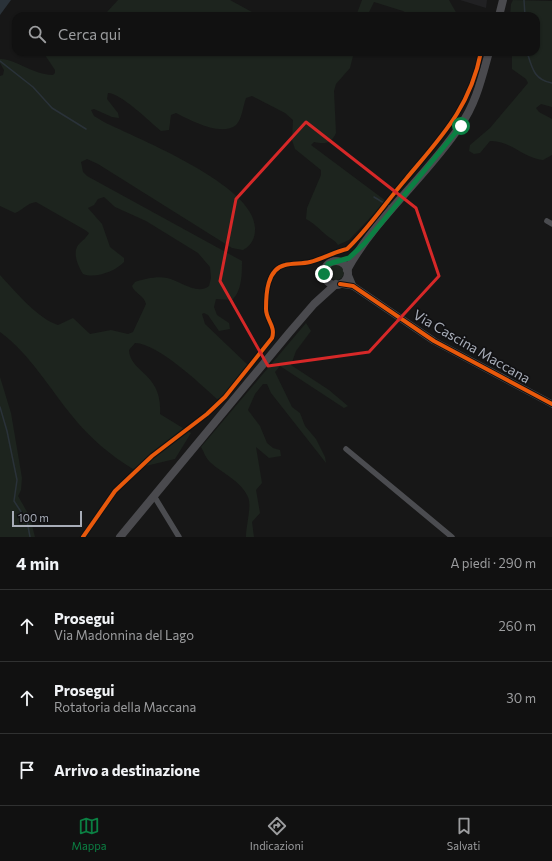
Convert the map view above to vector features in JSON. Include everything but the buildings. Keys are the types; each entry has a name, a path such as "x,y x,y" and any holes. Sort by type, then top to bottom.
{"main road":[{"path":"496,12 498,0"},
{"path":"500,12 503,0"},
{"path":"120,537 314,304 324,288 326,266 331,262 349,258 364,244 461,126 474,102 488,56"},
{"path":"314,304 338,284 344,281 347,272 364,244"},
{"path":"339,261 346,266 347,272"},
{"path":"325,278 328,282 338,284"}],"street":[{"path":"547,221 552,224"},
{"path":"347,272 353,286"},
{"name":"Via Cascina Maccana","path":"338,284 353,286 434,341 552,404"},
{"path":"346,449 452,537"},
{"path":"154,496 179,537"}],"highlighted area":[{"path":"306,122 416,208 439,276 369,352 268,366 220,281 236,199"}],"shaded area":[{"path":"0,0 11,0 0,15"},
{"path":"118,0 230,0 252,12 107,12"},
{"path":"362,0 449,0 456,12 405,12 374,2 369,12 358,12"},
{"path":"460,0 487,0 486,8"},
{"path":"513,0 552,1 552,107 541,104 536,108 539,112 552,119 552,155 543,160 536,159 497,141 490,141 480,153 474,154 469,151 470,145 490,128 528,83 526,79 512,69 512,56 540,56 540,12 510,12"},
{"path":"46,56 353,56 350,68 336,84 334,91 336,133 330,141 324,143 314,142 311,145 386,201 349,240 338,245 312,222 306,219 307,208 321,175 321,170 295,149 292,140 293,120 285,113 252,96 246,98 238,122 230,128 222,129 206,126 189,120 176,113 171,115 169,130 161,131 128,103 114,94 108,93 107,99 118,113 119,118 112,117 94,109 91,110 94,116 104,122 168,152 218,181 237,197 251,213 255,230 252,242 243,250 232,248 98,164 87,159 81,162 83,172 87,176 242,261 241,282 238,292 232,300 216,299 214,307 217,315 229,323 230,329 219,331 208,315 204,313 202,314 205,324 250,367 222,398 217,399 178,365 155,350 145,345 135,343 129,350 131,358 135,364 152,382 157,390 160,400 160,414 191,433 175,459 133,469 117,458 93,439 79,424 21,350 0,332 0,275 42,317 58,325 73,318 90,334 111,330 128,334 133,332 146,304 145,301 133,289 132,286 135,282 163,277 194,288 204,289 209,286 211,278 210,267 198,253 146,221 115,207 104,197 98,199 94,205 88,208 102,224 110,247 124,258 124,262 111,271 93,276 83,274 76,258 77,246 89,233 36,202 15,213 0,206 0,76 3,75 4,70 0,63 0,59 5,59 46,74 53,75 55,70"},
{"path":"336,264 343,269 344,272 339,279 336,280 329,275 328,272 333,265"},
{"path":"306,323 311,331 296,351 291,365 329,390 348,406 344,408 280,366 275,372 292,407 300,413 305,426 316,439 325,457 326,463 271,393 267,384 263,384 255,394 248,410 260,426 267,443 273,448 280,450 281,456 269,458 256,447 262,483 256,490 260,513 252,522 254,537 246,537 249,501 245,491 241,486 209,461 201,447"},
{"path":"0,377 11,413 22,478 21,490 18,496 30,517 35,537 0,537"}],"waterway":[{"path":"524,0 525,12"},
{"path":"528,56 532,68 537,76 552,83"},
{"path":"0,61 33,87 52,108 86,129"},
{"path":"374,197 389,206"},
{"path":"0,407 7,431 17,480 14,501 27,521 30,537"}],"cycle path":[{"path":"83,537 115,491 152,456 207,414 225,397 272,338 273,330 266,313 266,303 267,290 274,271 285,265 310,262 347,249 370,224 442,135 462,106 470,90 480,56"},
{"path":"340,284 353,286 434,341 552,404"}],"route":[{"path":"324,274 324,270 328,264 349,258 364,244 461,126"}]}
